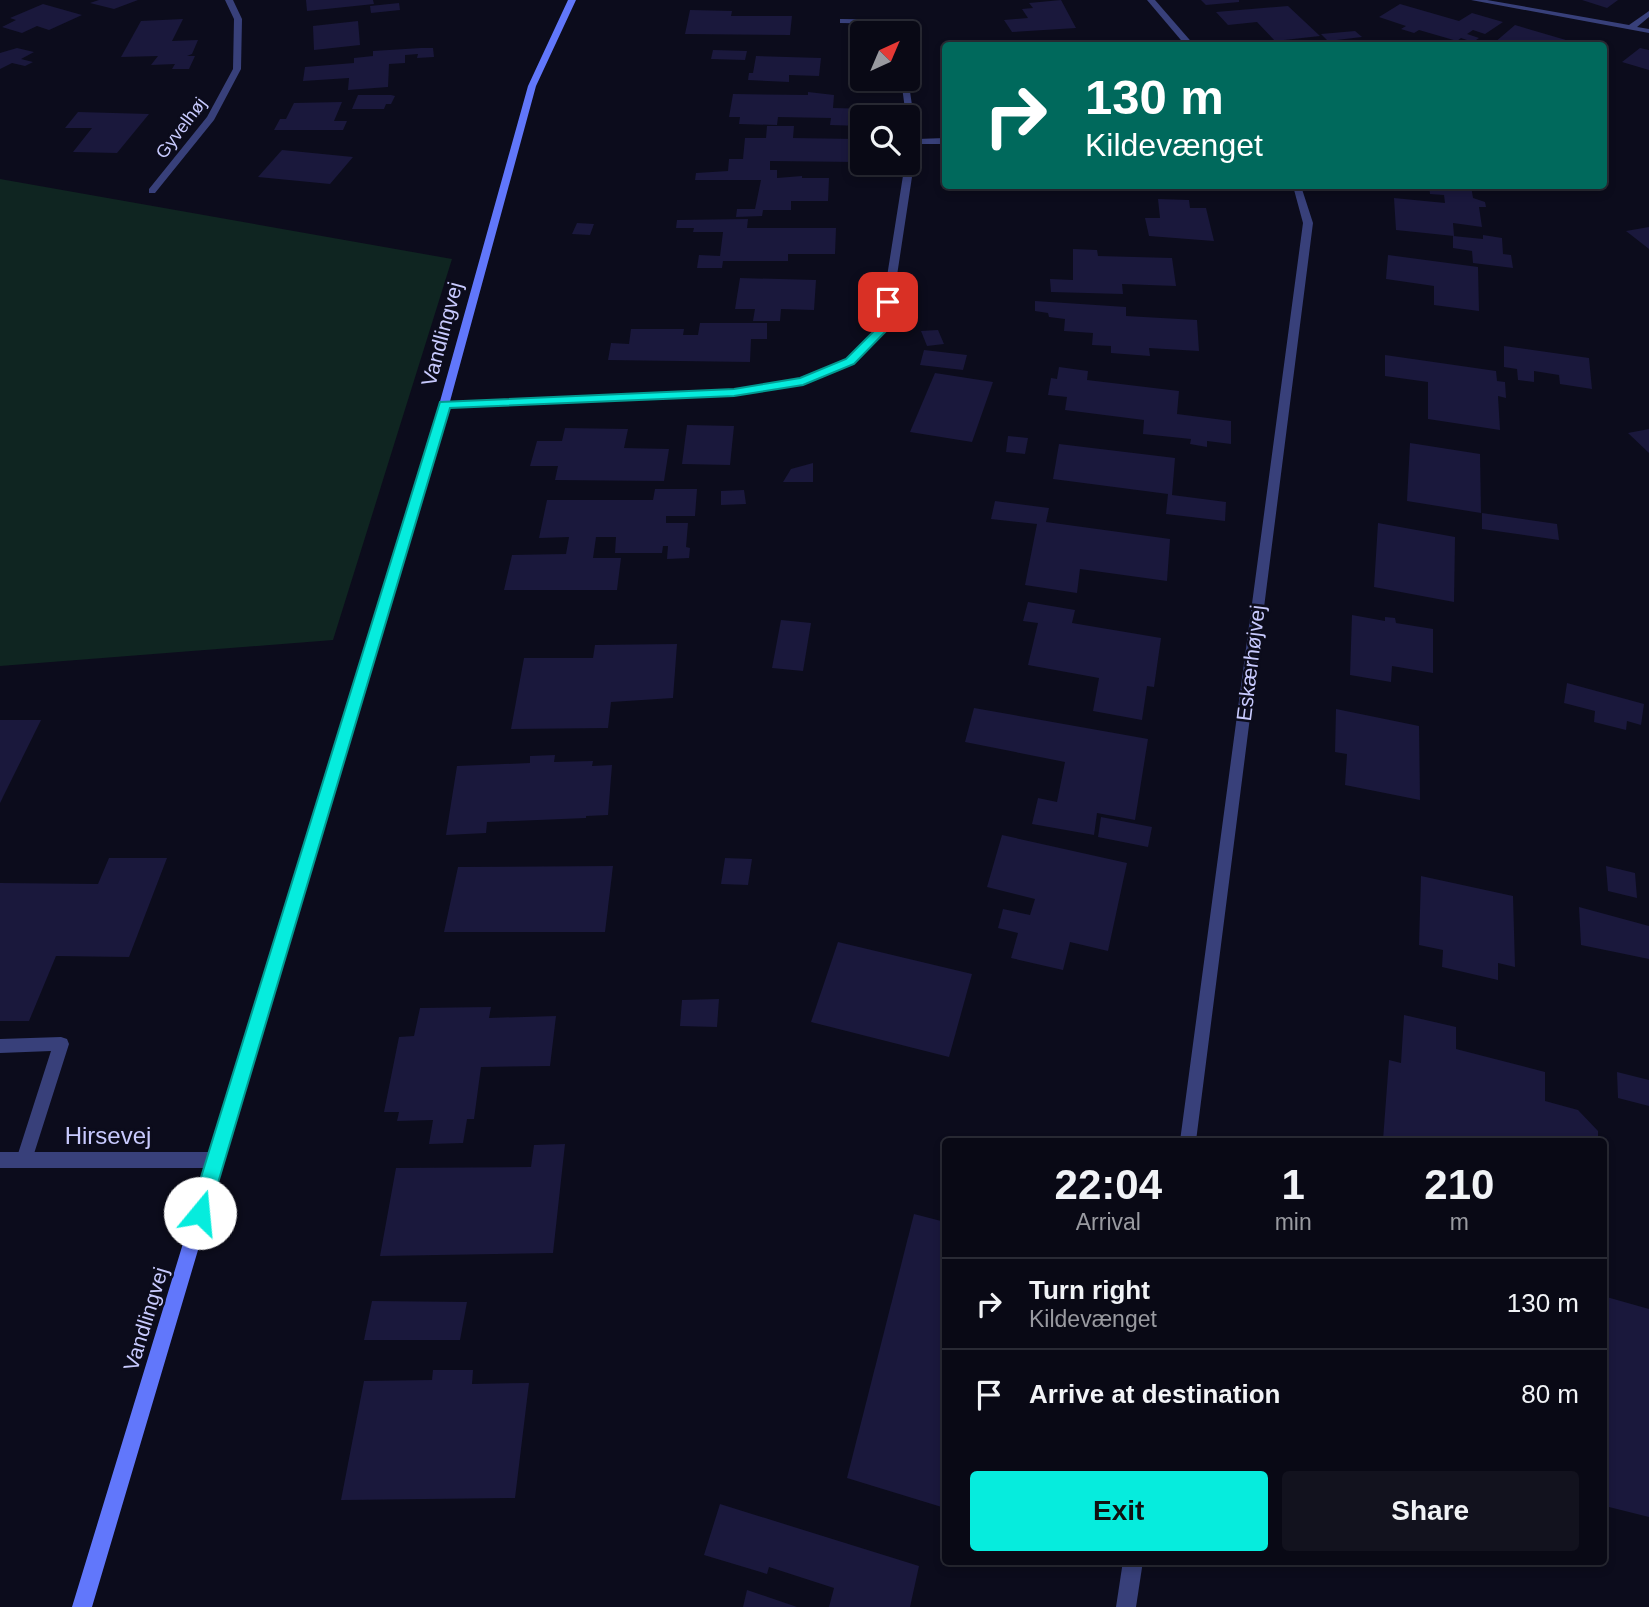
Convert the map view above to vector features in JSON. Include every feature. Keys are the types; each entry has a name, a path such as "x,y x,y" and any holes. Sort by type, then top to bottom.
{"street":[{"name":"Gyvelhøj","path":"152,191 211,118 237,69 238,19 229,0"},
{"name":"Vandlingvej","path":"82,1607 444,405 532,86 572,0"},
{"path":"1151,0 1188,42"},
{"path":"1475,0 1649,31"},
{"path":"1630,28 1649,13"},
{"path":"843,20 870,21"},
{"path":"920,142 942,141"},
{"path":"444,405 734,393 803,381 850,362 884,328 908,175"},
{"name":"Eskærhøjvej","path":"1188,1138 1308,223 1298,189"},
{"path":"0,1046 61,1044 24,1160"},
{"name":"Hirsevej","path":"0,1160 215,1160"},
{"path":"1126,1607 1132,1565"}],"green space":[{"path":"0,179 452,259 333,640 0,666"}],"building":[{"path":"99,0 138,0 114,9 90,3"},
{"path":"306,0 373,0 374,4 307,11"},
{"path":"1061,0 1076,28 1012,32 1004,20 1028,18 1022,9 1033,8 1029,3"},
{"path":"1201,0 1239,0 1239,2 1206,5"},
{"path":"1582,0 1618,0 1607,8"},
{"path":"399,3 400,10 371,13 370,6"},
{"path":"43,4 82,15 49,30 37,26 22,33 2,27 16,20 10,18"},
{"path":"1400,4 1459,21 1472,13 1503,22 1485,34 1473,30 1467,34 1479,38 1473,42 1461,38 1457,41 1419,30 1414,33 1401,29 1406,26 1379,17"},
{"path":"1288,6 1320,36 1275,41 1257,22 1228,25 1216,12"},
{"path":"690,10 732,11 731,16 792,16 790,35 685,34"},
{"path":"183,19 172,41 198,40 192,54 187,56 195,56 189,69 172,69 175,64 151,65 158,56 121,57 141,21"},
{"path":"358,21 360,45 314,50 313,26"},
{"path":"1515,25 1573,42 1495,42"},
{"path":"1355,31 1362,37 1328,41 1321,34"},
{"path":"17,48 34,52 21,59 33,62 25,66 12,63 0,69 0,53"},
{"path":"433,48 434,57 417,58 418,54 405,55 405,63 389,64 388,87 348,90 349,78 303,81 305,67 354,63 354,58 373,56 373,51"},
{"path":"1640,48 1649,50 1649,70 1622,62"},
{"path":"713,50 747,51 745,60 711,59"},
{"path":"756,56 821,58 819,76 789,75 789,82 748,80 749,73 753,73"},
{"path":"808,92 834,95 833,108 850,108 850,126 830,125 831,118 778,117 777,125 739,124 740,117 729,117 733,94 808,95"},
{"path":"358,95 395,96 391,104 386,104 384,109 352,109"},
{"path":"342,102 334,121 347,121 343,130 274,130 280,119 286,119 294,103"},
{"path":"78,112 149,114 117,153 73,152 92,128 65,128"},
{"path":"767,126 794,126 793,138 850,139 850,162 770,161 770,170 777,170 777,178 829,178 828,201 791,201 791,210 763,210 762,216 736,217 737,209 755,209 761,180 695,180 696,173 728,171 729,159 743,159 745,138 766,138"},
{"path":"282,150 353,157 330,184 258,177"},
{"path":"1429,189 1472,189 1473,198 1485,202 1486,207 1479,207 1482,227 1453,223 1454,236 1396,230 1394,198 1445,203 1444,195 1430,194"},
{"path":"1158,199 1189,200 1190,208 1206,208 1214,241 1149,236 1145,218 1160,218"},
{"path":"748,219 747,228 836,228 835,254 788,254 788,261 723,261 722,268 697,268 699,255 720,256 723,232 693,232 694,228 676,228 677,220"},
{"path":"577,223 594,224 590,235 572,234"},
{"path":"1649,227 1649,249 1626,231"},
{"path":"1483,235 1502,238 1503,254 1511,255 1513,268 1473,263 1472,251 1453,248 1453,236 1483,239"},
{"path":"1073,249 1097,250 1098,256 1172,258 1176,286 1122,284 1123,294 1051,292 1050,279 1073,280"},
{"path":"1388,255 1478,267 1479,311 1434,305 1434,286 1386,279"},
{"path":"740,278 816,280 814,310 781,309 780,321 753,321 755,309 735,309"},
{"path":"1035,301 1126,307 1126,316 1197,320 1199,351 1149,348 1150,356 1111,353 1111,346 1092,345 1093,333 1064,331 1065,319 1049,317 1048,313 1035,311"},
{"path":"700,323 767,323 767,339 751,339 750,362 608,360 611,343 629,344 631,329 684,329 683,335 698,335"},
{"path":"938,330 944,344 927,346 921,331"},
{"path":"1504,346 1589,358 1592,389 1560,384 1559,375 1534,371 1534,382 1518,380 1517,369 1504,367"},
{"path":"924,350 967,355 963,370 920,365"},
{"path":"1385,355 1496,371 1497,381 1505,382 1506,398 1498,396 1500,430 1428,419 1428,382 1385,376"},
{"path":"1059,367 1088,371 1087,380 1179,391 1177,414 1231,421 1231,444 1207,441 1207,447 1190,444 1191,439 1143,434 1144,420 1065,410 1067,397 1048,395 1051,378 1057,379"},
{"path":"935,373 993,382 972,442 910,432"},
{"path":"687,425 734,426 730,465 682,464"},
{"path":"565,428 628,429 624,448 669,449 664,481 555,480 558,466 530,466 537,441 562,441"},
{"path":"1649,429 1649,453 1628,433"},
{"path":"1008,436 1028,438 1025,454 1006,452"},
{"path":"1410,443 1480,454 1481,513 1407,501"},
{"path":"1059,444 1175,458 1172,495 1226,502 1225,521 1166,514 1168,494 1053,479"},
{"path":"813,463 813,482 783,482 791,469"},
{"path":"655,489 697,489 695,516 666,516 666,523 688,523 686,547 690,548 689,558 667,559 668,546 663,546 662,553 615,553 616,537 596,537 593,558 621,558 617,590 504,590 512,555 566,554 569,537 539,538 547,500 653,500"},
{"path":"744,490 746,504 721,505 721,491"},
{"path":"995,501 1049,508 1046,522 1170,539 1167,581 1080,569 1077,593 1025,585 1037,524 991,519"},
{"path":"1482,513 1557,524 1559,540 1482,529"},
{"path":"1378,523 1455,537 1454,602 1374,587"},
{"path":"1028,602 1075,610 1072,623 1161,638 1154,687 1147,686 1142,720 1093,711 1099,678 1028,665 1038,623 1023,621"},
{"path":"1352,615 1385,621 1385,617 1395,618 1396,623 1433,629 1433,673 1392,666 1391,682 1350,675"},
{"path":"781,620 811,623 803,671 772,668"},
{"path":"677,644 673,698 611,702 608,728 511,729 524,658 593,658 595,645"},
{"path":"1567,683 1644,704 1641,725 1627,721 1626,730 1594,722 1595,711 1564,703"},
{"path":"974,708 1148,739 1135,820 1097,813 1094,835 1032,824 1038,798 1057,802 1065,762 965,742"},
{"path":"1336,709 1419,726 1420,800 1345,785 1347,754 1335,752"},
{"path":"0,720 41,720 0,803"},
{"path":"555,755 554,762 593,761 592,766 612,765 608,815 487,822 486,833 446,835 457,766 530,763 530,756"},
{"path":"1101,817 1152,827 1148,847 1098,837"},
{"path":"1002,835 1127,863 1108,951 1070,942 1063,970 1011,958 1018,933 998,928 1003,909 1030,915 1035,899 987,887"},
{"path":"109,858 167,858 129,957 56,956 29,1021 0,1021 0,883 98,884"},
{"path":"725,858 752,859 748,885 721,884"},
{"path":"613,866 605,932 444,932 458,867"},
{"path":"1606,866 1635,873 1637,898 1608,891"},
{"path":"1421,876 1513,896 1515,967 1498,963 1498,980 1442,967 1443,950 1419,945"},
{"path":"1579,907 1649,926 1649,959 1581,945"},
{"path":"838,942 972,974 949,1057 811,1022"},
{"path":"719,999 717,1027 680,1026 682,1000"},
{"path":"491,1007 489,1018 556,1016 550,1066 481,1067 474,1119 467,1119 463,1143 429,1144 433,1120 397,1121 399,1112 384,1112 399,1037 414,1036 420,1008"},
{"path":"1404,1015 1456,1027 1456,1049 1545,1072 1545,1101 1578,1110 1598,1131 1598,1138 1383,1138 1389,1060 1401,1063"},
{"path":"1617,1072 1649,1080 1649,1106 1618,1098"},
{"path":"565,1144 553,1253 380,1256 396,1168 531,1167 534,1145"},
{"path":"914,1214 942,1221 942,1507 847,1478"},
{"path":"1607,1297 1649,1309 1649,1517 1607,1506"},
{"path":"372,1301 467,1302 460,1340 364,1340"},
{"path":"433,1370 473,1370 472,1384 529,1383 515,1498 341,1500 364,1381 432,1380"},
{"path":"720,1504 919,1566 910,1607 829,1607 834,1588 769,1567 767,1574 704,1555"},
{"path":"747,1590 797,1607 743,1607"}],"route":[{"path":"200,1213 444,405 734,393 803,381 850,362 884,328 888,302"}]}
